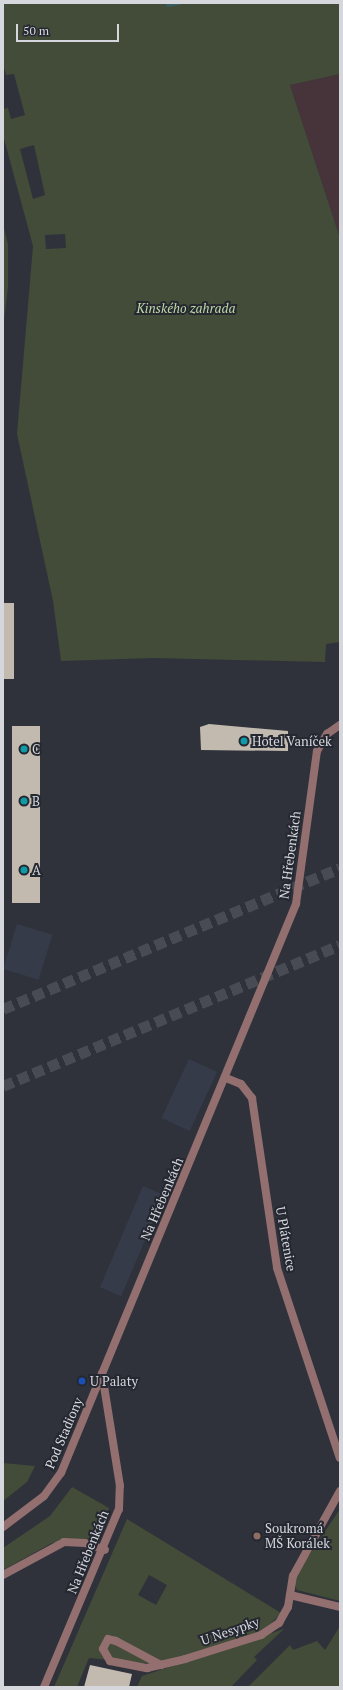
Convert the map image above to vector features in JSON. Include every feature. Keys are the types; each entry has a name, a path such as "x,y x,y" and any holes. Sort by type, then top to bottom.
{"street":[{"name":"Na Hřebenkách","path":"44,1687 105,1550 119,1509 120,1486 102,1373 226,1078 296,904 317,751 327,734 340,725"},
{"name":"U Plátenice","path":"226,1078 241,1084 252,1098 277,1268 340,1458"},
{"name":"Pod Stadiony","path":"3,1527 44,1496 61,1473 102,1373"},
{"name":"U Nesypky","path":"161,1665 116,1641 108,1639 103,1649 110,1661 147,1668 161,1665 261,1635 279,1624 290,1595 293,1576 340,1492"},
{"path":"3,1575 64,1542 85,1543 105,1550"},
{"path":"290,1595 340,1607"}],"shaded area":[{"path":"340,74 340,238 290,85"},
{"path":"17,924 52,935 39,980 3,969"},
{"path":"189,1059 217,1072 190,1131 162,1118"},
{"path":"143,1186 164,1195 121,1296 100,1287"}],"green space":[{"name":"Kinského zahrada","path":"3,3 340,3 340,74 290,85 340,238 340,642 326,644 325,662 154,658 61,661 53,601 17,434 33,246 3,135 3,109 8,108 11,119 25,115 14,74 6,75 3,64","holes":["34,145 45,195 33,199 20,149","65,234 66,248 46,249 45,235"]},
{"path":"3,224 8,244 8,287 3,329"},
{"path":"3,1463 35,1466 27,1482 3,1501"},
{"path":"72,1487 109,1508 102,1532 92,1538 52,1543 3,1570 3,1548 50,1516"},
{"path":"340,1509 340,1601 297,1590 293,1579"},
{"path":"127,1519 281,1613 267,1628 255,1634 187,1657 152,1664 89,1658 77,1687 54,1687","holes":["149,1575 167,1585 156,1605 138,1595"]},
{"path":"340,1626 340,1687 248,1687 290,1645 293,1650 317,1641 325,1650"},
{"path":"284,1629 254,1657 257,1660 231,1687 137,1687 142,1676"}],"building":[{"path":"3,603 14,603 14,679 3,679"},
{"name":"Hotel Vaníček","path":"209,724 288,731 288,751 201,750 200,727"},
{"path":"12,726 40,726 40,903 12,903"},
{"path":"90,1665 132,1674 129,1687 84,1687"}],"waterway":[{"path":"168,5 179,3"}],"tunnel":[{"path":"3,1009 340,868"},
{"path":"3,1086 340,945"}],"place":[{"name":"Hotel Vaníček","path":"244,741"},
{"name":"C","path":"24,749"},
{"name":"B","path":"24,801"},
{"name":"A","path":"24,870"},
{"name":"U Palaty","path":"82,1381"},
{"name":"Soukromá MŠ Korálek","path":"257,1536"}]}
